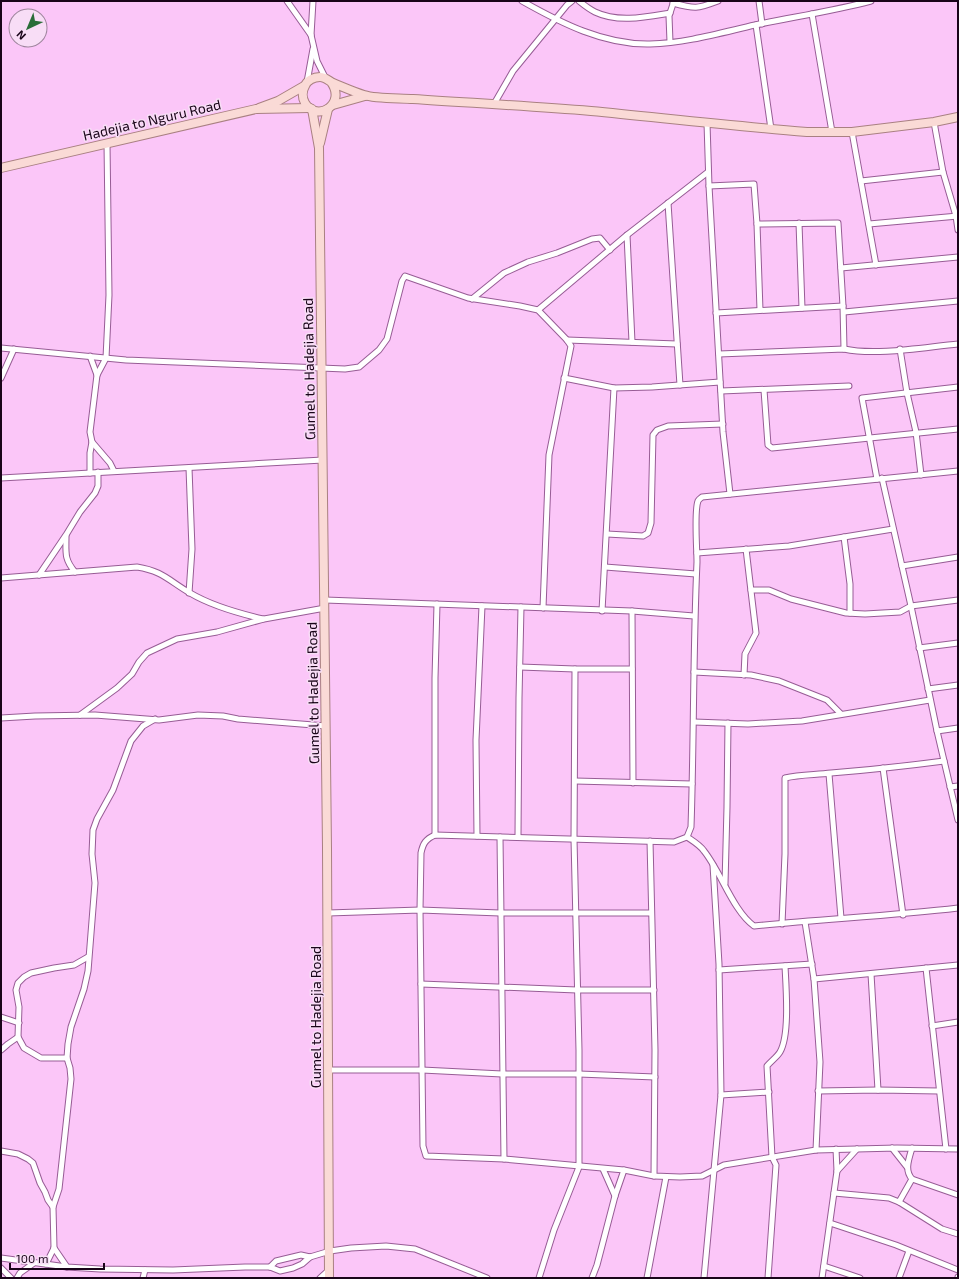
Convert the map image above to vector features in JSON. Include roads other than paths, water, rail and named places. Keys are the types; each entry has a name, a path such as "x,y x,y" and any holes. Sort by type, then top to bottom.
{"main road":[{"path":"256,109 278,101 313,78 320,77 365,96 494,104 808,132 852,132 934,122 958,117"},
{"path":"319,148 330,107 336,100 335,87 329,80"},
{"path":"306,84 302,92 303,98 305,104 311,109 323,111 330,107 365,96"},
{"name":"Hadejia to Nguru Road","path":"1,168 256,109 311,109"},
{"name":"Gumel to Hadejia Road","path":"311,109 319,148 328,912 329,1274"}],"street":[{"path":"287,1 311,35"},
{"path":"313,1 311,35 313,48 329,80"},
{"path":"522,1 555,20 593,35 622,41 649,44 715,35 871,1"},
{"path":"494,104 513,71 572,1"},
{"path":"579,1 593,11 615,18 645,17 670,13"},
{"path":"670,42 670,13 674,2 688,7 699,8 718,1"},
{"path":"759,1 762,24"},
{"path":"812,14 832,132"},
{"path":"756,25 771,129"},
{"path":"306,84 313,48"},
{"path":"934,122 944,172 957,216 958,230"},
{"path":"707,123 708,172 720,382 730,494"},
{"path":"852,132 876,265"},
{"path":"90,473 90,453 92,442 90,432 97,375 106,358 109,295 107,144"},
{"path":"538,310 627,236 708,172"},
{"path":"861,181 944,172"},
{"path":"709,186 754,184 760,310"},
{"path":"668,203 680,385"},
{"path":"869,224 957,216"},
{"path":"799,223 802,308"},
{"path":"757,224 838,223 844,306 844,349"},
{"path":"627,236 632,342"},
{"path":"472,299 504,273 528,262 558,254 592,239 600,238 610,250"},
{"path":"841,268 958,257"},
{"path":"1,348 106,358 345,369 359,367 379,350 386,339 402,281 405,276 472,299 538,310 568,340 570,346 549,455 543,608"},
{"path":"844,312 958,301"},
{"path":"716,313 844,306"},
{"path":"568,340 677,344"},
{"path":"719,354 844,349 858,352 958,344"},
{"path":"1,378 14,349"},
{"path":"900,349 907,393 916,432 921,474"},
{"path":"90,356 97,375"},
{"path":"564,378 614,388 720,382"},
{"path":"721,391 849,386"},
{"path":"958,387 862,398 869,437 902,566 930,700 958,820"},
{"path":"602,611 614,388"},
{"path":"764,390 768,445 772,448 916,432 958,429"},
{"path":"607,534 643,536 648,533 651,523 653,435 657,430 668,426 723,424"},
{"path":"92,442 110,463 114,472"},
{"path":"1,478 323,460"},
{"path":"189,468 192,549 189,593"},
{"path":"958,471 702,497 697,507 691,827 687,837 674,842 435,835 428,838 423,843 420,910 423,1146 426,1156 504,1160 624,1170 666,1177 702,1176 724,1165 816,1150 892,1148 958,1149"},
{"path":"39,575 66,536 80,512 95,493 98,486 98,472"},
{"path":"697,553 790,546 893,528"},
{"path":"66,536 66,557 68,564 75,572"},
{"path":"844,537 850,584 850,613"},
{"path":"744,675 745,654 756,633 746,549"},
{"path":"902,566 958,557"},
{"path":"1,578 137,567 150,569 169,578 189,593 216,605 235,613 264,619"},
{"path":"605,567 696,574"},
{"path":"751,590 769,590 791,599 850,613 865,614 900,612 911,606 958,600"},
{"path":"80,715 117,688 132,674 139,662 147,653 177,639 217,632 325,604 437,604 694,616"},
{"path":"435,835 437,604"},
{"path":"477,836 476,740 482,606"},
{"path":"518,837 521,607"},
{"path":"632,612 633,783"},
{"path":"919,648 958,643"},
{"path":"520,667 632,669"},
{"path":"538,1278 554,1230 579,1167 578,990 574,839 575,669"},
{"path":"694,672 744,675 780,681 827,700 841,714"},
{"path":"928,689 958,685"},
{"path":"694,722 748,724 802,721 930,700"},
{"path":"1,718 95,715 155,719 198,715 224,716 238,719 326,726"},
{"path":"46,1264 54,1248 53,1207 59,1189 71,1079 67,1058 71,1027 84,990 88,971 95,883 92,854 93,830 97,819 113,790 131,741 142,726 155,719"},
{"path":"725,885 728,723"},
{"path":"937,731 958,728"},
{"path":"782,924 785,854 785,778 944,761"},
{"path":"884,768 903,915"},
{"path":"829,774 841,918"},
{"path":"575,781 692,784"},
{"path":"950,787 958,786"},
{"path":"500,837 504,1160"},
{"path":"687,837 704,849 731,897 748,922 754,926 841,918 903,915 958,908"},
{"path":"650,841 654,990 654,1176"},
{"path":"704,1278 721,1095 719,970 713,865"},
{"path":"328,912 420,910 500,913 651,914"},
{"path":"805,922 814,979 820,1062 816,1150"},
{"path":"67,1058 41,1058 24,1048 18,1037 19,1007 16,990 18,983 30,973 74,965 88,957"},
{"path":"719,970 812,964"},
{"path":"814,979 958,964"},
{"path":"768,1278 776,1165 772,1157 767,1066 780,1053 784,1040 786,1018 785,966"},
{"path":"926,968 946,1148"},
{"path":"871,974 878,1090"},
{"path":"421,984 578,990 654,990"},
{"path":"1,1017 19,1023"},
{"path":"932,1026 958,1022"},
{"path":"1,1050 18,1037"},
{"path":"329,1070 422,1070 502,1074 579,1074 655,1077"},
{"path":"818,1091 939,1091"},
{"path":"721,1095 769,1092"},
{"path":"892,1148 907,1167"},
{"path":"912,1148 907,1167 908,1175 912,1179 958,1195"},
{"path":"822,1278 837,1171 836,1149"},
{"path":"837,1171 857,1149"},
{"path":"1,1151 18,1154 33,1163 40,1183 53,1207"},
{"path":"603,1169 615,1196"},
{"path":"592,1278 597,1265 615,1196 624,1170"},
{"path":"648,1278 666,1177"},
{"path":"899,1202 912,1179"},
{"path":"834,1193 889,1198 899,1202 942,1229 958,1234"},
{"path":"830,1223 896,1245 958,1270"},
{"path":"1,1258 67,1267 173,1270 270,1267 280,1271 293,1268 302,1264 310,1257 330,1251 380,1246 415,1249 487,1278"},
{"path":"54,1248 67,1267"},
{"path":"899,1278 909,1251"},
{"path":"270,1267 276,1261 301,1255 310,1257"},
{"path":"17,1278 20,1273 34,1263"},
{"path":"824,1266 860,1278"},
{"path":"1,1268 11,1278"},
{"path":"143,1278 145,1270"},
{"path":"320,1278 329,1274"}]}
